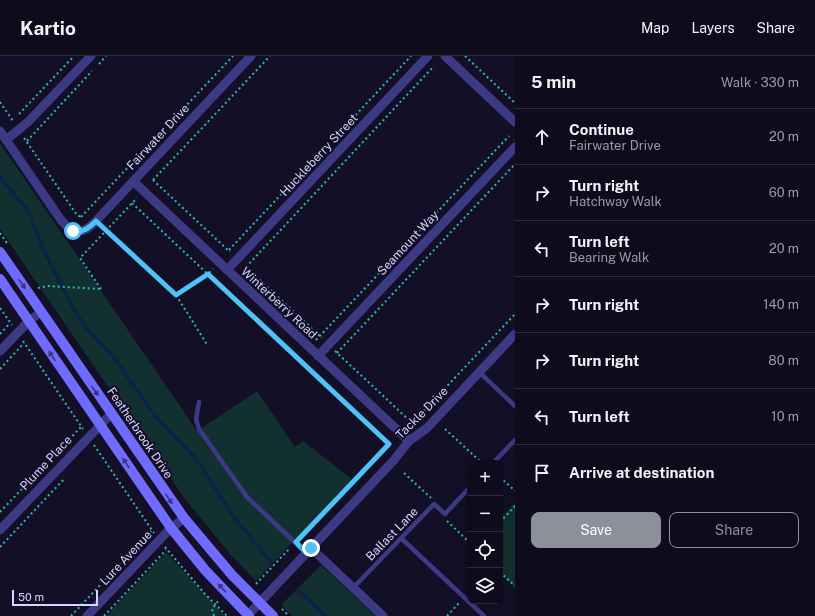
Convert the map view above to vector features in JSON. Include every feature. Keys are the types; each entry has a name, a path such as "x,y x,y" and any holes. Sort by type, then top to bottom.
{"street":[{"path":"0,131 6,140 19,130 91,56"},
{"name":"Fairwater Drive","path":"6,140 61,220 73,231 80,232 93,224 251,56"},
{"name":"Huckleberry Street","path":"227,270 428,56"},
{"path":"445,56 515,122"},
{"name":"Seamount Way","path":"318,356 515,147"},
{"name":"Winterberry Road","path":"133,182 409,441"},
{"name":"Featherbrook Drive","path":"0,252 184,518 220,562 273,616"},
{"path":"0,279 171,528 205,570 249,616"},
{"path":"0,352 29,321 41,312"},
{"name":"Tackle Drive","path":"249,616 394,460 409,441 426,428 515,334"},
{"name":"Plume Place","path":"0,530 88,436 111,414"},
{"name":"Lure Avenue","path":"88,616 159,540 184,518"},
{"path":"309,550 383,616"}],"lane":[{"path":"479,372 515,406"},
{"path":"199,402 196,419 199,429 247,497 296,542 309,550"},
{"path":"496,460 515,440"},
{"path":"445,514 467,490"},
{"name":"Ballast Lane","path":"353,588 402,539 434,504 445,514"},
{"path":"402,539 484,616"}],"path":[{"path":"13,121 74,56"},
{"path":"26,141 106,56"},
{"path":"81,217 233,56"},
{"path":"38,288 52,286 101,289 80,258 270,56"},
{"path":"229,251 412,56"},
{"path":"465,56 515,103"},
{"path":"246,267 434,66"},
{"path":"0,102 77,215 106,230 176,295 208,346"},
{"path":"298,359 509,136"},
{"path":"338,353 515,164"},
{"path":"132,203 389,444 256,585 251,579"},
{"path":"93,224 101,236"},
{"path":"0,233 8,244"},
{"path":"176,295 208,274 219,262"},
{"path":"34,282 41,293"},
{"path":"0,308 166,550 205,594 227,616"},
{"path":"0,334 10,323"},
{"path":"0,369 24,343"},
{"path":"0,512 81,427"},
{"path":"445,429 479,460"},
{"path":"90,452 95,447"},
{"path":"404,473 430,498 434,504"},
{"path":"0,547 69,475"},
{"path":"503,480 515,491"},
{"path":"503,519 515,506"},
{"path":"445,514 447,521 467,540"},
{"path":"71,616 152,530"},
{"path":"104,616 166,550"},
{"path":"503,575 515,586"},
{"path":"267,595 289,616"}],"green space":[{"path":"0,143 197,431 257,391 295,447 303,441 352,479 256,581 230,554 185,499 0,229"},
{"path":"515,503 515,588 503,577 503,516"},
{"path":"166,552 225,616 106,616"},
{"path":"321,565 376,616 292,616 281,605"}],"waterway":[{"path":"0,177 29,212 44,251 74,310 86,328 116,360 155,416 198,461 233,516 271,562"},
{"path":"298,590 325,616"}],"route":[{"path":"73,231 80,232 86,230 96,221 176,295 208,274 389,444 296,542 306,553 311,548"}]}
